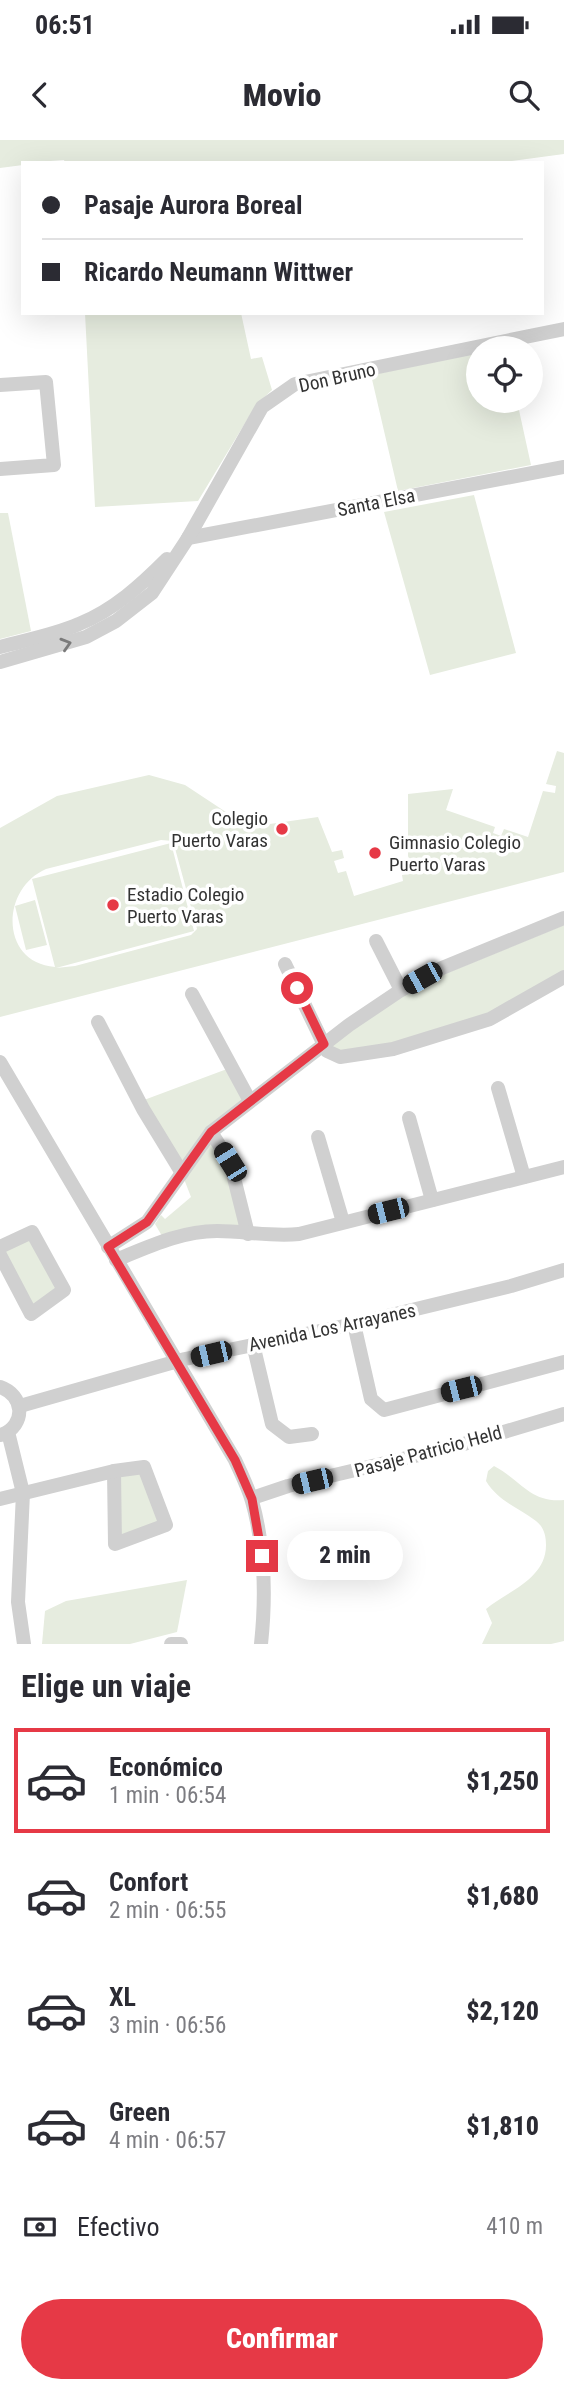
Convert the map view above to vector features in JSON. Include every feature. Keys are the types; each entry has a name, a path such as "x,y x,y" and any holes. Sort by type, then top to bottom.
{"street":[{"name":"Don Bruno","path":"28,647 113,607 188,538 262,407 295,384 564,329"},
{"path":"0,385 46,382 54,466 0,469"},
{"name":"Santa Elsa","path":"188,538 564,467"},
{"path":"0,647 28,647"},
{"path":"0,662 28,647"},
{"path":"112,1253 147,1222 211,1132 374,1006 401,989 464,958 564,918"},
{"path":"376,941 401,989"},
{"path":"285,964 327,1051 340,1057 393,1049 490,1019 564,977"},
{"path":"192,994 250,1101"},
{"path":"98,1022 143,1109 181,1173"},
{"path":"0,1062 235,1460 252,1499 260,1536 264,1618 261,1644"},
{"path":"498,1088 524,1177"},
{"path":"409,1118 432,1200"},
{"path":"211,1132 230,1162 248,1234"},
{"path":"318,1137 344,1222"},
{"path":"112,1253 215,1231 286,1235 564,1167"},
{"path":"147,1222 159,1243"},
{"path":"0,1247 32,1231 64,1290 31,1314 0,1255"},
{"name":"Avenida Los Arrayanes","path":"20,1406 176,1362 354,1324 511,1286 564,1270"},
{"path":"354,1324 371,1398 384,1409 564,1362"},
{"path":"253,1344 272,1424 289,1437 312,1434"},
{"path":"0,1387 9,1390 20,1406 19,1419 4,1434 23,1493 18,1602 24,1644"},
{"name":"Pasaje Patricio Held","path":"252,1499 288,1486 457,1446 564,1414"},
{"path":"0,1499 114,1471 144,1467 166,1525 115,1544 114,1471"},
{"path":"171,1644 181,1644"}],"shaded area":[{"path":"0,140 564,140 564,154 511,161 64,160 21,161 21,165 0,168"},
{"path":"85,315 241,315 251,359 262,357 272,390 256,405 198,501 95,507"},
{"path":"466,355 466,413 520,413 531,465 398,491 371,375"},
{"path":"474,495 516,653 430,675 384,512"},
{"path":"0,513 8,513 31,631 0,639"},
{"path":"557,751 564,753 564,872 0,1017 0,828 57,796 149,775 185,785 241,822 256,826 318,817 332,852 342,850 344,858 334,861 338,873 346,871 354,896 403,881 402,875 413,872 408,856 408,794 453,789 446,810 495,827 493,833 501,836 504,829 528,837 543,791 555,793 556,786 546,784","holes":["161,840 173,841 197,929 191,935 75,966 56,968 194,931 171,843 32,879 55,967 37,962 24,953 16,940 14,908 20,892 31,879 46,869"]},
{"path":"35,900 47,945 26,950 15,906"},
{"path":"564,925 564,973 489,1015 393,1045 340,1053 322,1050 408,989"},
{"path":"227,1069 244,1099 181,1166 144,1100"},
{"path":"211,1140 225,1166 242,1227 162,1236 155,1224 161,1215 165,1219 191,1197 184,1179"},
{"path":"32,1233 63,1290 32,1312 0,1251"},
{"path":"494,1466 534,1494 552,1500 564,1500 564,1641 551,1644 482,1644 492,1623 486,1609 533,1575 540,1567 546,1545 546,1538 539,1523 503,1499 486,1481 488,1471"},
{"path":"141,1471 161,1523 119,1539 118,1475"},
{"path":"187,1580 177,1632 130,1644 42,1644 45,1611 66,1601"}],"place":[{"name":"Colegio Puerto Varas","path":"282,829"},
{"name":"Gimnasio Colegio Puerto Varas","path":"375,853"},
{"name":"Estadio Colegio Puerto Varas","path":"113,905"}],"route":[{"path":"262,1556 252,1499 235,1460 108,1247 147,1222 211,1132 324,1044 297,988"}]}
